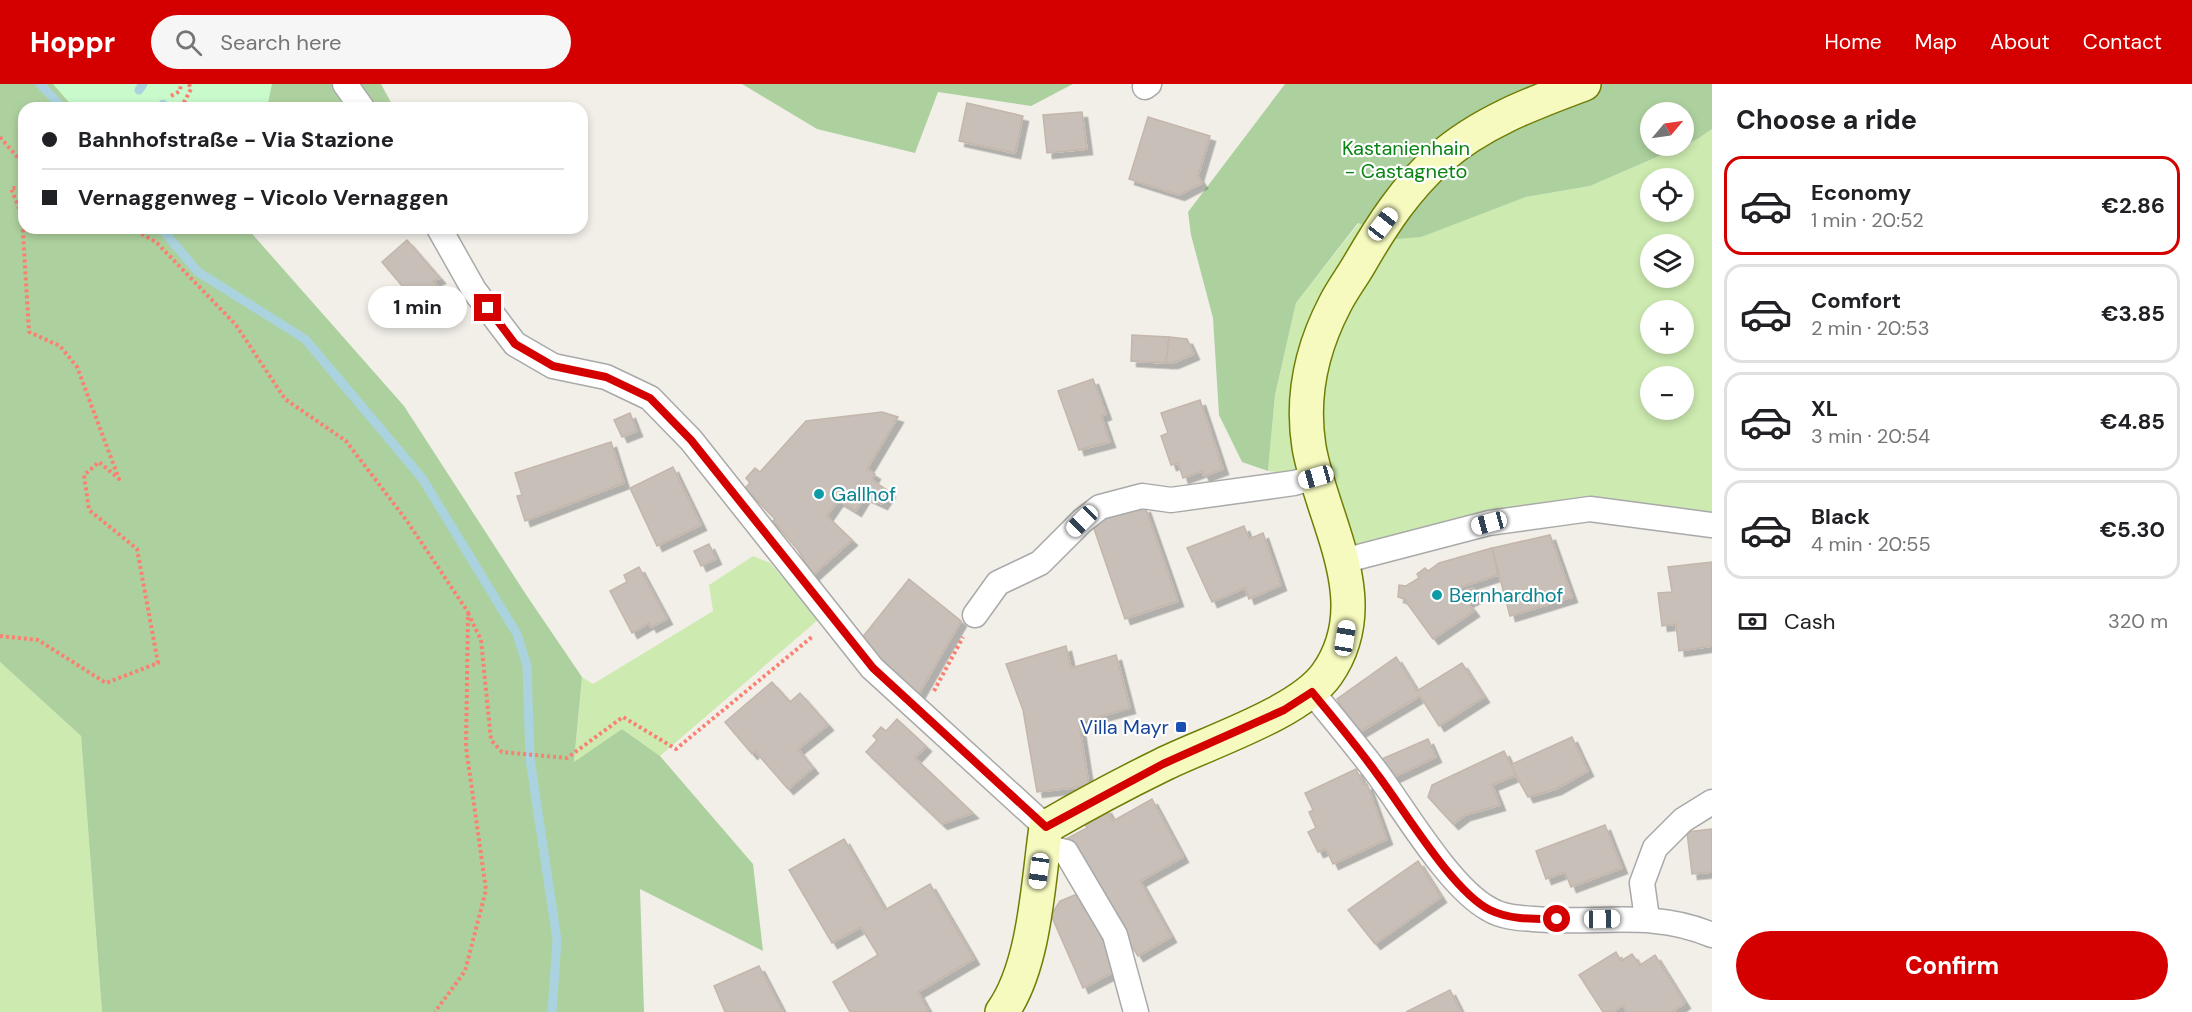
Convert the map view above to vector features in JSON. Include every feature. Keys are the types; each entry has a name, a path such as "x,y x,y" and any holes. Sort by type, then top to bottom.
{"street":[{"path":"345,84 358,102"},
{"path":"1002,1012 1014,995 1025,964 1044,837 1163,764 1284,710 1312,692 1327,674 1345,638 1350,609 1343,561 1316,477 1309,445 1306,409 1309,375 1319,340 1335,304 1383,224 1411,187 1440,158 1472,135 1503,116 1584,84"},
{"path":"442,234 474,290 515,344 553,366 606,377 650,398 691,440 873,668 1044,837 1066,852 1115,935 1136,1012"},
{"path":"975,615 998,583 1040,562 1082,521 1100,507 1142,496 1171,500 1294,483 1316,477"},
{"path":"1343,561 1489,523 1590,509 1712,525"},
{"path":"1312,692 1375,771 1451,874 1474,899 1489,910 1507,916 1535,920 1647,918 1690,926 1712,935"},
{"path":"1647,918 1642,883 1655,848 1683,820 1712,802"}],"path":[{"path":"171,96 180,91 181,84"},
{"path":"184,102 191,89 189,84"},
{"path":"0,137 18,158"},
{"path":"18,188 11,188 18,206"},
{"path":"0,636 38,640 106,683 158,663 137,549 89,510 84,476 99,462 119,479 77,367 60,346 29,333 23,234"},
{"path":"142,234 156,242 236,325 285,399 346,441 407,521 468,612 481,640 491,740 502,752 555,759 567,758 623,717 676,749 832,619"},
{"path":"435,1012 465,971 486,890 466,747 468,612"},
{"path":"921,715 975,615"}],"green space":[{"path":"0,84 381,84 391,102 18,102 18,234 252,234 404,406 582,677 574,762 622,729 660,756 753,864 763,951 640,889 644,1012 102,1012 81,736 0,662"},
{"path":"53,84 272,84 268,102 69,102"},
{"path":"742,84 1073,84 1031,106 938,92 915,153 817,129"},
{"name":"Kastanienhain - Castagneto","path":"1285,84 1712,84 1712,129 1694,141 1694,102 1640,102 1640,156 1659,156 1590,186 1526,197 1421,237 1397,239 1358,223 1296,303 1275,395 1268,471 1242,462 1219,415 1213,318 1191,235 1188,212"},
{"path":"1712,129 1712,525 1590,509 1343,561 1316,477 1268,471 1275,395 1296,303 1359,223 1397,239 1421,236 1526,197 1590,186 1659,156 1694,156 1694,141"},
{"path":"753,556 770,563 819,619 660,756 622,729 574,763 582,677 593,684 713,611 709,585"},
{"path":"0,662 81,736 102,1012 0,1012"}],"building":[{"path":"967,103 1023,116 1015,153 959,141"},
{"path":"1082,112 1087,149 1047,153 1043,115"},
{"path":"1148,117 1210,136 1198,176 1202,183 1179,195 1129,179"},
{"path":"407,240 440,278 433,281 445,294 424,312 382,262"},
{"path":"1132,335 1169,337 1166,363 1131,361"},
{"path":"1169,337 1187,339 1194,354 1173,363 1166,363"},
{"path":"1093,379 1106,414 1101,416 1110,442 1079,450 1058,391"},
{"path":"1200,400 1223,469 1204,476 1202,471 1183,478 1178,463 1171,465 1161,436 1168,433 1161,413"},
{"name":"Gallhof","path":"882,412 898,417 867,469 875,474 872,480 890,492 882,504 865,496 856,511 838,500 827,516 852,540 813,575 798,550 773,521 775,519 745,488 750,483 746,478 755,468 760,472 806,421"},
{"path":"630,413 637,431 622,437 614,420"},
{"path":"611,442 624,483 525,521 517,496 522,495 515,473"},
{"path":"673,467 701,525 657,546 630,488"},
{"path":"1145,507 1178,601 1125,619 1090,517"},
{"path":"1244,526 1249,539 1263,533 1281,585 1249,599 1245,588 1212,602 1187,548"},
{"path":"1550,535 1572,597 1510,616 1492,548"},
{"path":"709,544 716,559 701,566 694,551"},
{"name":"Bernhardhof","path":"1492,548 1498,575 1458,588 1461,593 1473,588 1477,597 1467,602 1474,611 1433,639 1404,599 1398,597 1399,585 1406,586 1419,578 1417,574 1425,568 1428,571 1439,563"},
{"path":"1712,562 1712,646 1679,651 1676,624 1662,626 1658,593 1672,592 1668,567"},
{"path":"639,567 667,619 651,627 649,623 632,633 610,591 627,582 624,575"},
{"path":"909,579 961,621 917,697 861,639"},
{"path":"1066,646 1071,668 1116,655 1130,708 1079,722 1089,786 1037,792 1023,710 1006,664"},
{"path":"1396,657 1417,691 1462,663 1484,697 1439,726 1420,696 1358,733 1337,699"},
{"path":"772,682 790,702 800,693 828,725 798,749 813,768 788,789 755,751 752,754 725,722"},
{"path":"897,719 926,746 915,758 973,813 942,824 866,752 877,740 873,736 881,727 886,731"},
{"path":"1572,737 1588,771 1556,789 1528,797 1510,765"},
{"path":"1428,739 1436,757 1388,780 1377,761"},
{"path":"1504,751 1516,775 1492,785 1500,805 1465,815 1453,824 1428,797 1432,785"},
{"path":"1356,769 1364,785 1367,784 1387,839 1333,864 1326,849 1318,852 1308,832 1316,828 1309,812 1313,810 1305,793"},
{"path":"1152,799 1183,857 1140,881 1171,937 1138,956 1066,839 1087,828 1083,820 1106,808 1113,821"},
{"path":"1605,825 1622,868 1571,887 1565,872 1546,879 1536,851"},
{"path":"1712,829 1712,872 1692,874 1687,832"},
{"path":"844,839 885,910 930,884 974,959 918,992 928,1010 926,1012 850,1012 833,982 878,955 861,927 832,943 789,870"},
{"path":"1418,861 1441,897 1375,944 1348,910"},
{"path":"1082,892 1120,969 1083,988 1051,915 1060,901"},
{"path":"1616,952 1621,961 1632,954 1640,965 1655,955 1685,1003 1672,1012 1627,1012 1623,1005 1613,1012 1603,1012 1579,975"},
{"path":"759,966 783,1012 725,1012 714,986"},
{"path":"1450,990 1461,1012 1406,1012"}],"waterway":[{"path":"40,84 57,102"},
{"path":"139,90 143,84"},
{"path":"166,234 198,272 305,339 422,478 517,634 527,666 530,759 557,940 552,1012"}],"place":[{"name":"Gallhof","path":"819,494"},
{"name":"Bernhardhof","path":"1437,595"},
{"name":"Villa Mayr","path":"1181,727"}],"route":[{"path":"488,308 515,344 553,366 606,377 650,398 691,440 873,668 921,715 1046,827 1163,764 1284,710 1312,692 1375,771 1451,874 1474,899 1489,910 1507,916 1535,920 1557,919"}]}
